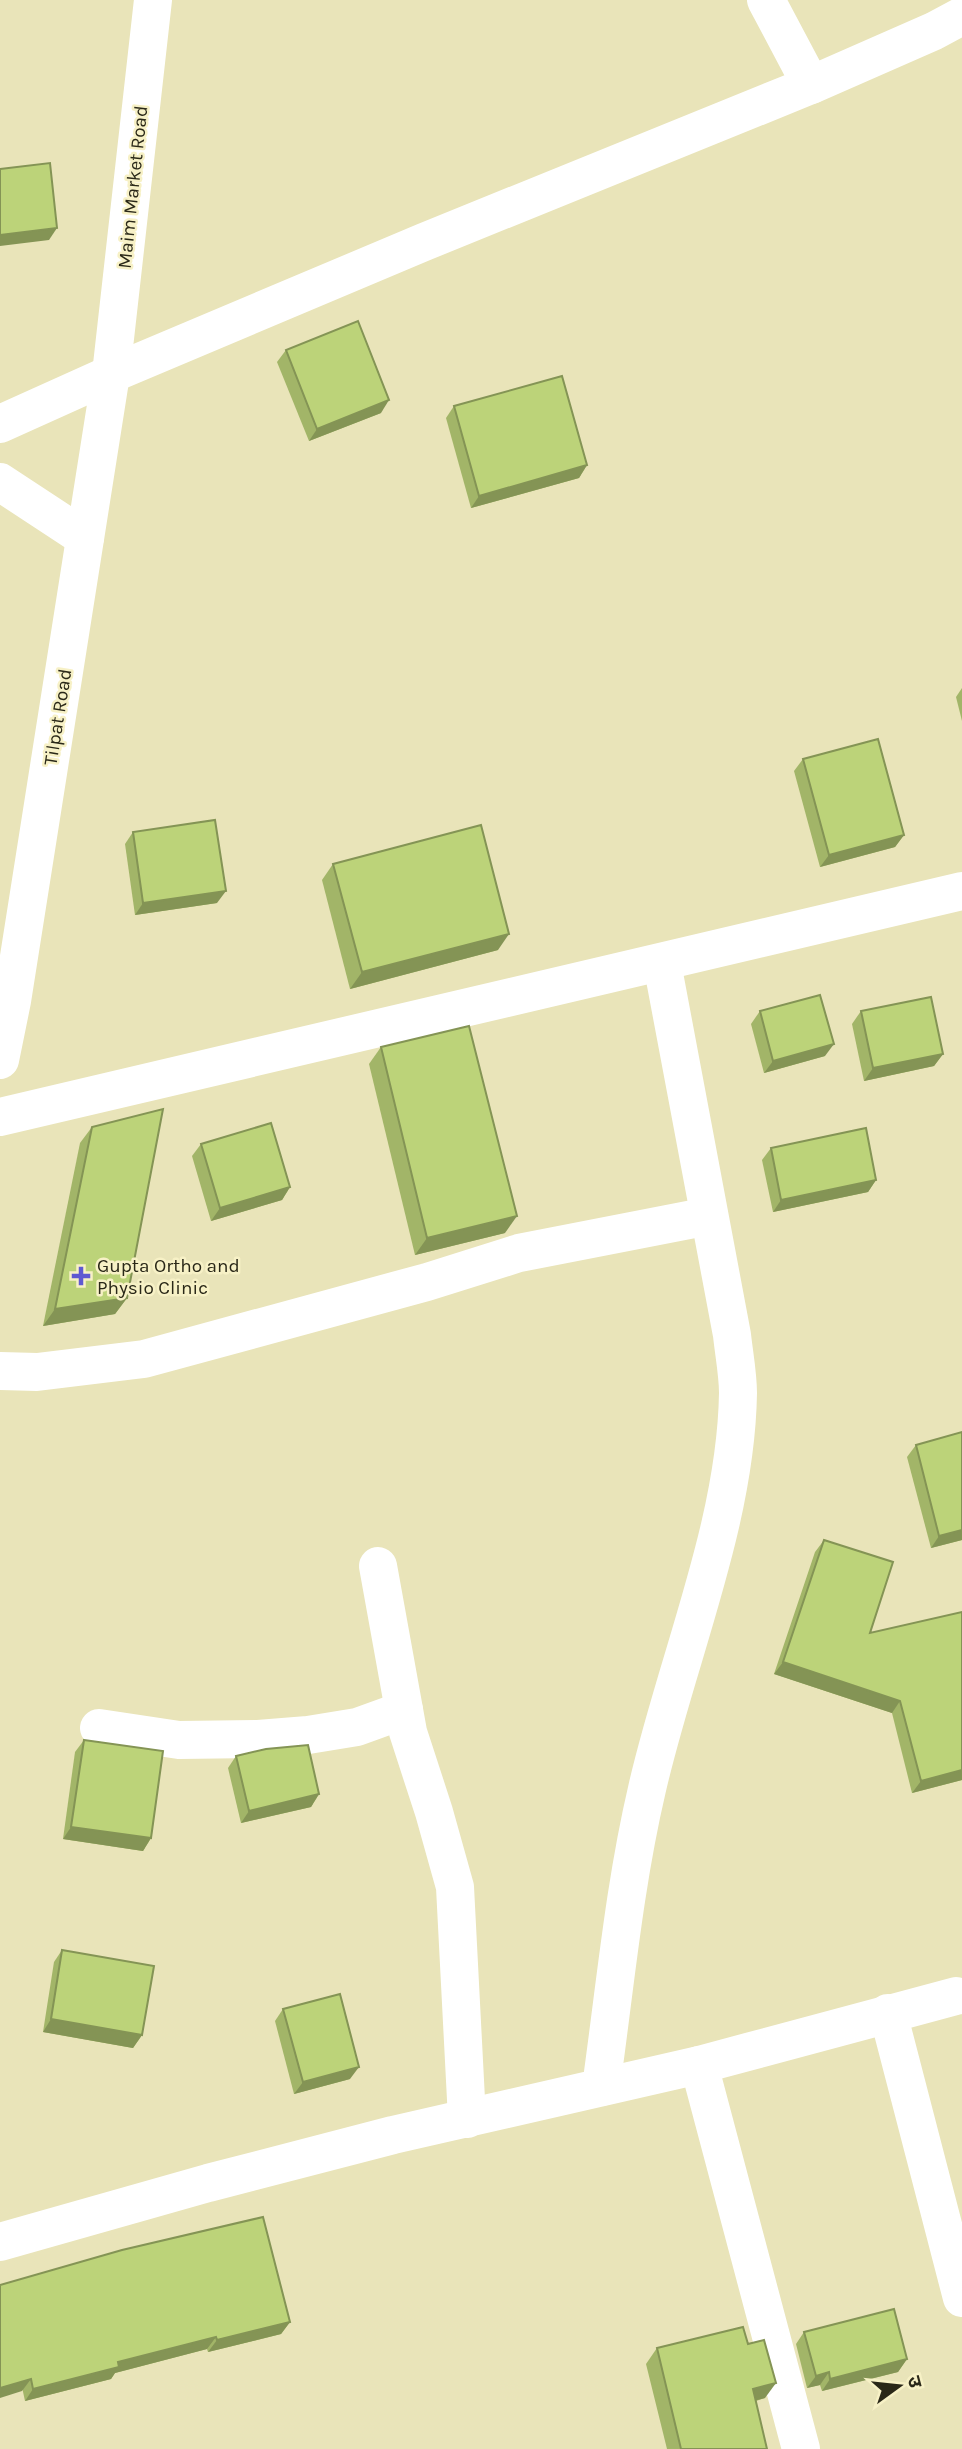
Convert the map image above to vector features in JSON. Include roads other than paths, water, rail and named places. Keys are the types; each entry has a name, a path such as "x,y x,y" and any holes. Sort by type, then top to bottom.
{"street":[{"name":"Maim Market Road","path":"111,374 153,0"},
{"path":"766,0 811,85"},
{"path":"0,424 111,374 424,242 811,85 934,32 962,16"},
{"name":"Tilpat Road","path":"0,1059 12,1001 111,374"},
{"path":"0,482 85,538"},
{"path":"0,1117 962,891"},
{"path":"601,2087 634,1853 644,1802 724,1511 738,1391 732,1335 662,963"},
{"path":"0,1371 37,1372 144,1359 402,1289 519,1253 709,1216"},
{"path":"378,1566 408,1732 434,1812 454,1888 467,2119"},
{"path":"99,1728 179,1740 258,1739 357,1727 404,1710"},
{"path":"0,2242 208,2183 699,2065 956,1996"},
{"path":"888,2013 962,2298"},
{"path":"699,2065 801,2449"}],"place":[{"name":"Gupta Ortho and Physio Clinic","path":"81,1276"}]}
